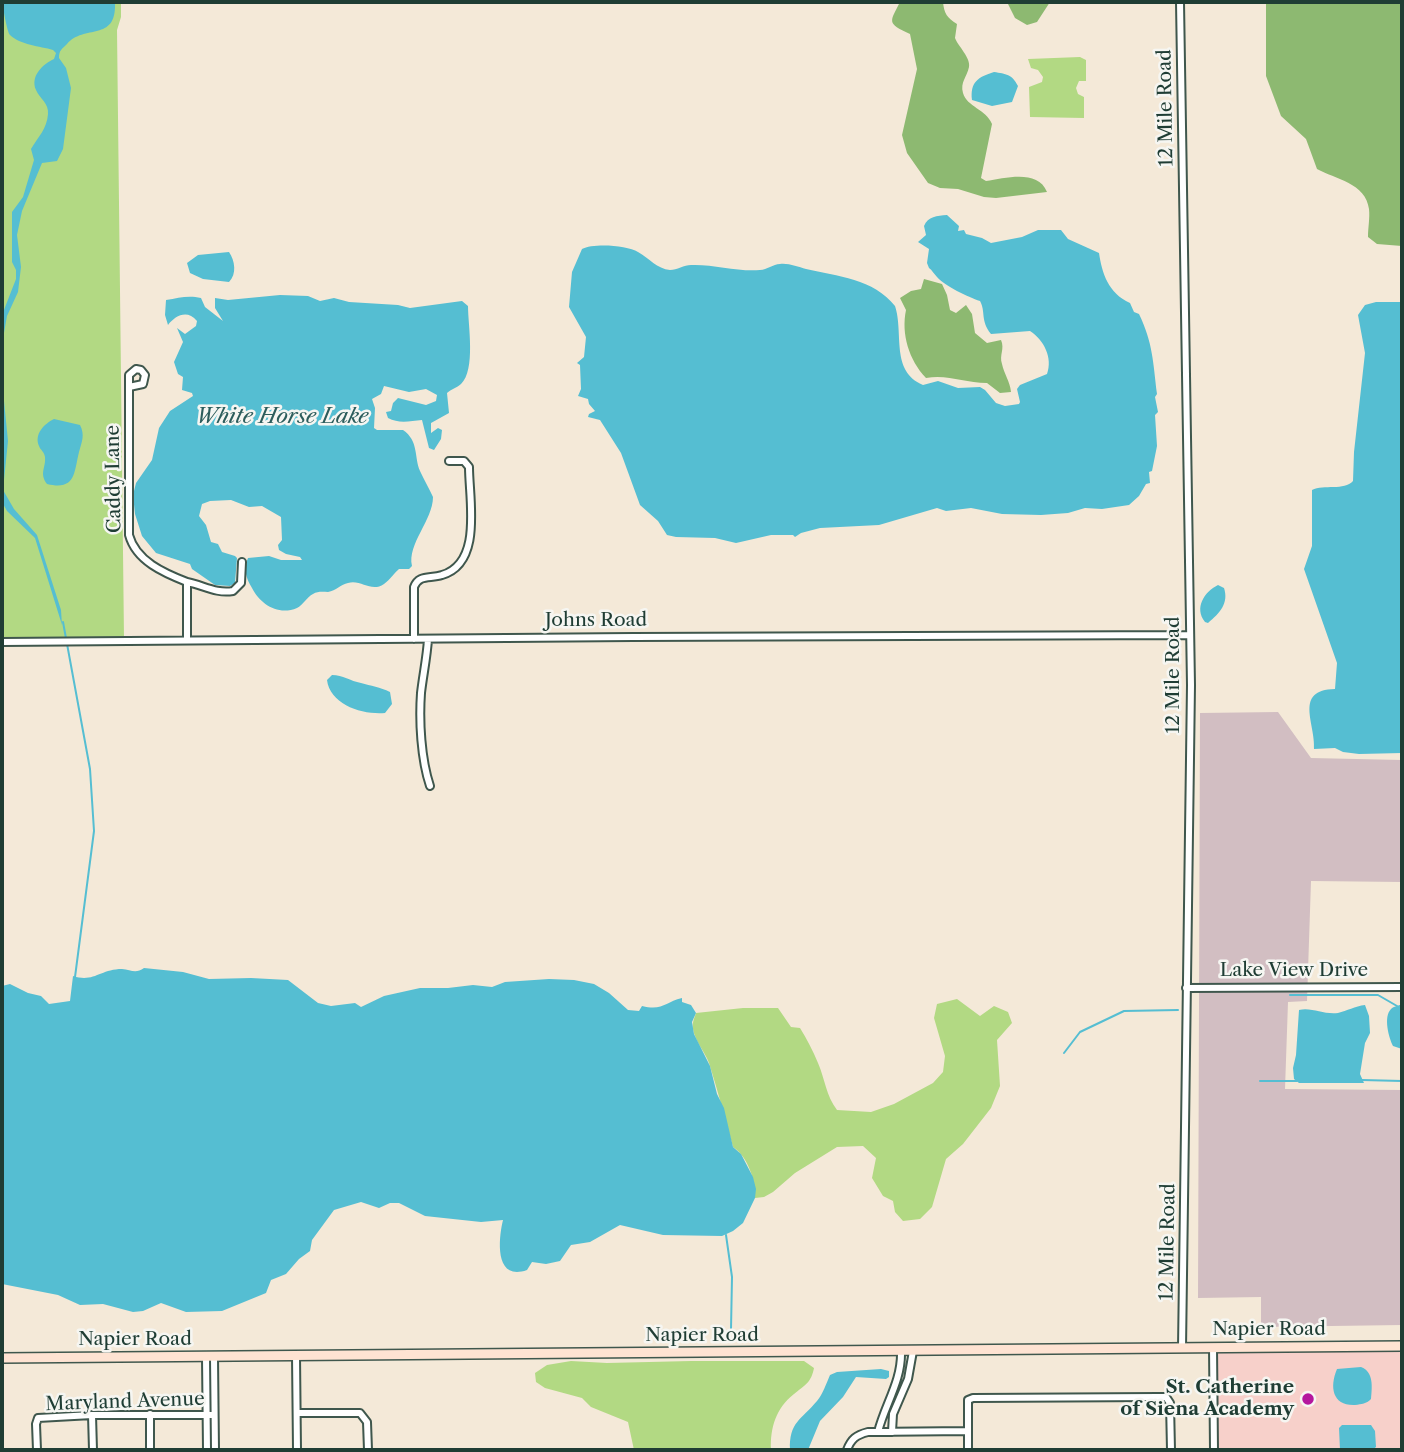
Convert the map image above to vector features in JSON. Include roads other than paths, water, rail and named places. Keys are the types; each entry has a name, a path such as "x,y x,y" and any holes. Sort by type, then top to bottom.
{"street":[{"name":"12 Mile Road","path":"1180,2 1190,635 1182,1348"},
{"name":"Caddy Lane","path":"129,387 128,525 131,545 142,558 187,582 218,592 233,591 241,583 242,562"},
{"path":"414,639 416,582 419,578 443,575 454,569 462,561 470,545 469,467 464,461 449,461"},
{"path":"187,582 187,640"},
{"name":"Johns Road","path":"2,642 1190,635"},
{"path":"428,639 421,694 424,766 430,786"},
{"name":"Lake View Drive","path":"1186,988 1402,987"},
{"name":"Napier Road","path":"2,1358 1402,1346"},
{"path":"1213,1348 1214,1450"},
{"path":"878,1432 887,1403 897,1385 901,1351"},
{"path":"892,1432 893,1414 908,1379 913,1351"},
{"path":"296,1356 297,1450"},
{"path":"207,1450 210,1358"},
{"path":"968,1450 968,1400 973,1398 1159,1396 1168,1399 1171,1408 1171,1450"},
{"path":"297,1413 360,1413 368,1422 368,1450"},
{"path":"92,1415 93,1450"},
{"name":"Maryland Avenue","path":"37,1450 36,1420 92,1415 210,1415"},
{"path":"150,1415 150,1450"},
{"path":"210,1415 215,1450"},
{"path":"847,1450 850,1441 857,1435 878,1432 968,1431"}],"water":[{"path":"2,2 115,4 114,16 105,28 74,38 60,53 59,58 66,68 71,88 63,149 57,161 42,163 22,211 17,235 21,267 18,292 7,316 2,344 2,315 16,279 12,262 12,212 23,197 34,160 31,149 44,129 48,114 46,104 36,90 35,80 39,71 54,59 56,53 19,41 10,35"},
{"path":"994,72 1008,75 1016,82 1018,86 1012,102 992,106 972,100 972,89 976,81"},
{"path":"947,215 959,226 958,231 964,230 966,234 991,243 1022,237 1038,230 1061,230 1068,239 1099,253 1104,275 1111,288 1139,314 1152,353 1158,412 1155,415 1157,446 1152,471 1149,472 1150,483 1146,484 1139,496 1129,505 1041,515 1002,514 971,508 946,511 937,508 879,525 820,528 795,537 771,535 736,543 715,538 667,535 658,521 640,505 621,453 600,420 588,417 595,411 588,399 578,396 581,389 580,365 577,363 584,357 586,337 569,307 572,272 582,249 602,245 618,246 638,252 661,268 670,270 691,265 760,270 783,264 866,284 895,306 902,361 913,379 923,385 938,381 958,388 980,387 996,403 1005,406 1019,404 1017,389 1020,385 1047,374 1049,362 1046,350 1030,331 991,334 985,324 980,301 945,284 929,268 929,249 918,242 926,235 924,226 928,220"},
{"path":"229,252 234,267 229,282 203,279 190,273 187,263 198,255"},
{"name":"White Horse Lake","path":"280,295 308,296 320,301 334,298 410,308 462,301 468,306 470,347 466,377 447,393 449,413 431,423 431,433 438,428 442,430 441,439 434,450 429,448 422,420 396,421 388,418 386,412 391,411 398,398 426,405 436,401 437,395 426,389 409,392 384,386 381,394 372,399 375,408 374,428 403,430 408,434 414,444 418,466 433,497 429,514 413,549 412,566 409,569 399,569 379,586 370,587 353,582 345,584 331,591 315,593 297,608 290,610 270,607 260,599 255,594 245,570 248,558 269,556 281,560 302,560 279,550 278,545 282,540 281,517 262,506 249,507 231,500 202,504 199,516 206,525 211,542 218,544 222,552 237,558 235,583 230,586 215,585 192,569 190,564 156,553 142,536 135,514 133,495 136,483 152,460 159,428 170,411 193,396 192,393 182,390 183,377 178,374 174,362 183,342 177,328 185,334 196,326 197,321 189,315 181,315 168,325 165,315 166,300 201,298 205,307 223,321 215,308 215,298 228,300"},
{"path":"1376,302 1402,302 1402,753 1359,754 1335,748 1314,749 1310,702 1314,695 1335,689 1337,663 1304,569 1312,546 1312,490 1344,486 1353,481 1365,353 1358,315 1365,305"},
{"path":"2,344 8,441 3,490 14,509 37,535 61,610 62,625 35,538 7,511 2,502"},
{"path":"54,419 80,425 83,435 72,478 64,485 47,484 43,474 45,457 38,442 41,430"},
{"path":"1218,585 1224,588 1224,603 1208,623 1200,611 1202,601"},
{"path":"332,675 390,692 392,704 385,713 349,707 329,689 327,680"},
{"path":"144,968 183,972 209,979 288,980 318,1003 331,1006 355,1003 361,1007 384,996 420,988 473,985 492,987 505,982 549,979 594,984 628,1010 639,1011 642,1006 659,1007 682,998 682,1002 691,1005 696,1013 692,1022 694,1034 710,1066 733,1147 741,1154 753,1177 755,1198 743,1223 722,1236 663,1235 620,1225 590,1242 571,1245 560,1261 546,1264 532,1262 527,1270 516,1272 508,1270 501,1256 500,1236 503,1220 481,1222 425,1216 399,1203 390,1203 379,1208 361,1202 334,1210 312,1240 310,1251 286,1274 271,1280 266,1293 222,1311 186,1312 161,1303 143,1311 133,1312 103,1304 80,1305 58,1295 2,1284 2,986 10,984 41,996 49,1004 70,1001 73,976 86,978 108,971 136,971"},
{"path":"1402,1004 1402,1049 1393,1046 1387,1022 1391,1009"},
{"path":"1365,1005 1370,1033 1365,1043 1360,1074 1364,1083 1299,1083 1294,1079 1299,1010 1338,1013"},
{"path":"1361,1367 1370,1376 1371,1399 1366,1403 1348,1405 1338,1399 1333,1389 1337,1369"},
{"path":"881,1369 889,1371 889,1377 856,1377 843,1397 820,1421 808,1450 790,1450 794,1427 819,1398 830,1375 837,1372"},
{"path":"1342,1425 1371,1425 1375,1431 1376,1447 1372,1450 1340,1450 1339,1428"}],"waterway":[{"path":"63,622 90,769 94,831 75,977"},
{"path":"1290,995 1378,995 1397,1006"},
{"path":"1064,1053 1080,1032 1124,1011 1178,1010"},
{"path":"1362,1080 1402,1081"},
{"path":"1260,1081 1297,1081"},
{"path":"726,1235 732,1277 731,1329"}],"place":[{"name":"St. Catherine of Siena Academy","path":"1308,1399"}]}
